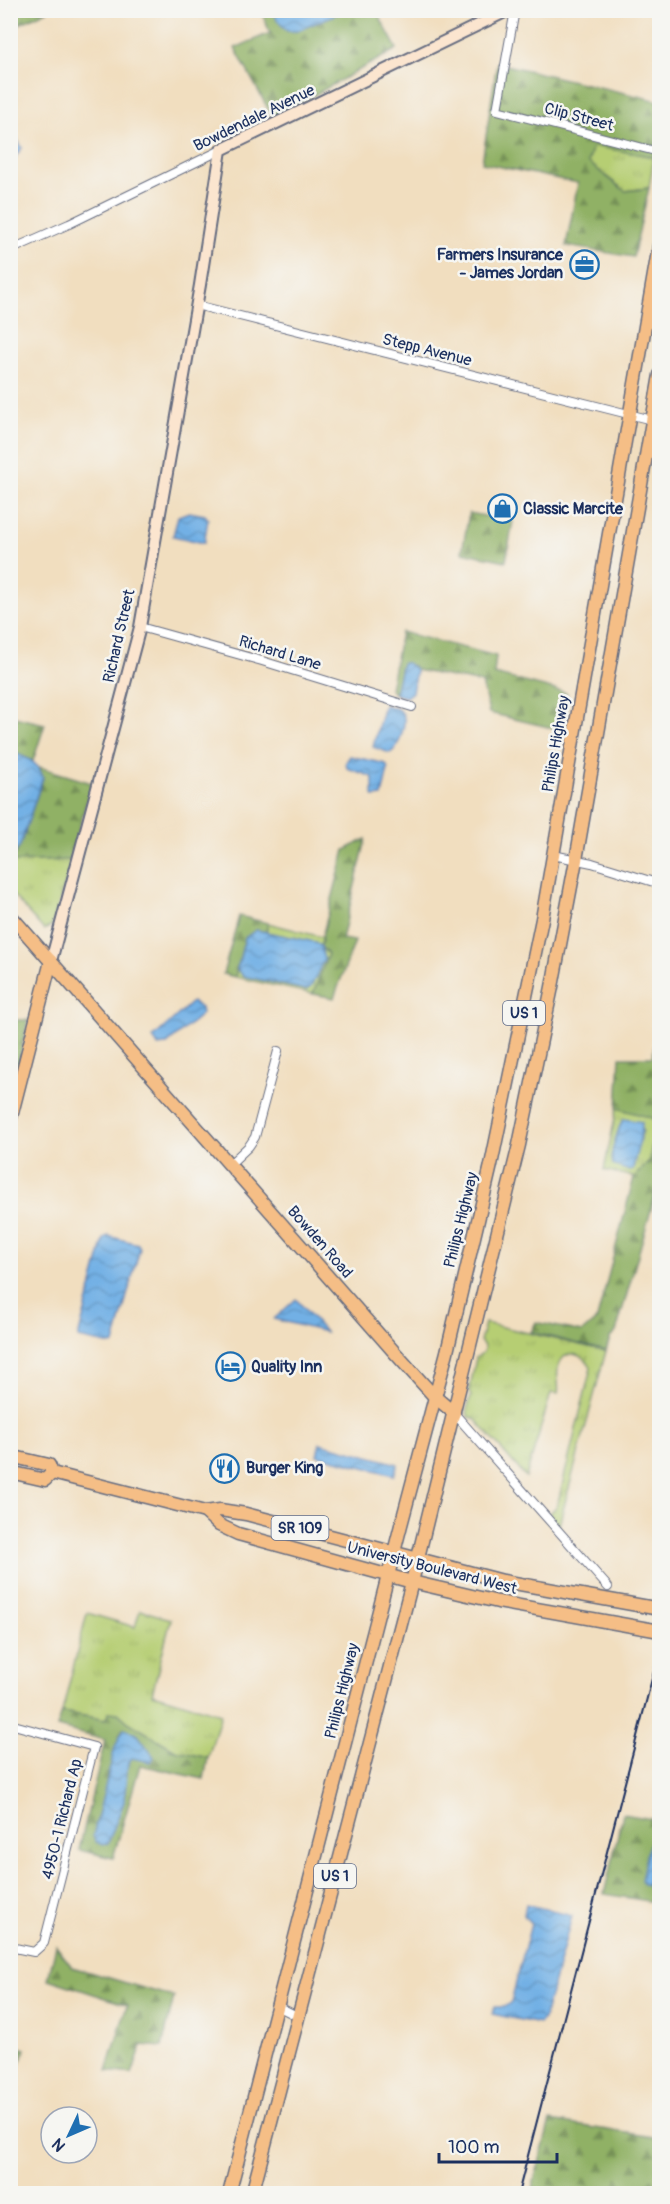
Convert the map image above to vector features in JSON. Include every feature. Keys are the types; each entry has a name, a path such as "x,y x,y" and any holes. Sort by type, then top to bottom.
{"main road":[{"name":"Philips Highway","path":"229,2193 447,1352 504,1107 553,855 629,415 656,285 660,240"},
{"name":"US 1","path":"252,2193 412,1582 526,1112 576,860 660,375"},
{"path":"622,456 645,460"},
{"path":"593,625 616,628"},
{"path":"586,669 608,673"},
{"name":"Bowden Road","path":"10,915 434,1396 454,1413"},
{"name":"Richard Street","path":"10,1121 51,961"},
{"path":"504,1107 526,1112"},
{"name":"University Boulevard West","path":"10,1456 49,1465 52,1473 205,1512 220,1510 246,1514 503,1581 660,1609"},
{"name":"SR 109","path":"10,1472 45,1480 52,1473"},
{"name":"University Boulevard West","path":"205,1512 219,1525 238,1534 388,1576 498,1602 660,1631"}],"street":[{"name":"Bowdendale Avenue","path":"10,250 69,224 509,10"},
{"name":"Clip Street","path":"515,10 497,110 655,151"},
{"name":"Richard Street","path":"51,961 140,627 221,150"},
{"name":"Stepp Avenue","path":"196,305 652,420"},
{"name":"Richard Lane","path":"140,627 262,661 412,707"},
{"path":"553,855 660,884"},
{"path":"230,1164 255,1137 278,1051"},
{"name":"Bowden Road","path":"454,1413 608,1587"},
{"name":"4950-1 Richard Ap","path":"10,1724 94,1747 44,1943 34,1952 10,1947"},
{"path":"277,2006 297,2016"}],"green space":[{"path":"11,10 47,10 47,11 11,28"},
{"path":"376,10 397,49 273,118 235,48 270,33 261,11 273,11 278,21 297,31 343,11"},
{"path":"497,63 659,101 659,134 654,157 593,146 588,162 625,191 649,188 633,257 566,246 578,183 482,163"},
{"path":"592,145 654,157 649,188 625,191 588,162"},
{"path":"469,513 513,521 506,561 462,552"},
{"path":"401,632 496,656 494,674 567,693 565,720 556,729 489,713 482,683 416,670 413,666 402,664 395,694 390,689"},
{"path":"10,716 45,724 33,761 11,751"},
{"path":"39,767 92,783 70,860 11,862 20,846 43,778"},
{"path":"366,839 342,939 355,941 334,998 313,994 328,954 321,947 322,937 345,850"},
{"path":"70,860 52,926 44,930 11,893 10,862"},
{"path":"239,916 268,923 266,932 256,930 245,938 235,977 223,974"},
{"path":"268,923 322,937 321,947 328,954 313,994 235,977 237,969 243,976 315,942 266,932"},
{"path":"13,1020 28,1020 11,1097 10,1035"},
{"path":"659,1028 659,1182 616,1332 610,1338 606,1351 531,1332 536,1322 582,1332 597,1319 634,1177 649,1161 658,1120 617,1108 620,1057 652,1057"},
{"path":"617,1108 658,1119 649,1161 634,1177 604,1170","holes":["624,1119 643,1131 636,1150 633,1169 612,1154 616,1136"]},
{"path":"485,1323 606,1351 559,1525 549,1514 557,1506 591,1368 584,1359 575,1354 562,1359 557,1372 558,1394 551,1393 526,1477 474,1418 468,1417 467,1409 471,1396 469,1392 476,1358 485,1347 480,1341"},
{"path":"140,1610 171,1619 152,1694 221,1714 208,1758 175,1750 128,1722 118,1713 106,1720 62,1712 87,1613 135,1627"},
{"path":"62,1712 105,1720 109,1712 118,1713 128,1722 175,1750 208,1758 204,1779 140,1765 113,1858 79,1850 105,1740 57,1727","holes":["138,1735 151,1762 132,1757 128,1763"]},
{"path":"623,1814 659,1820 652,1883 659,1875 659,1890 654,1902 604,1894"},
{"path":"56,1946 72,1967 174,1997 162,2047 142,2045 132,2074 107,2071 127,2005 48,1979"},
{"path":"10,2045 26,2049 11,2082"},
{"path":"550,2121 659,2138 659,2193 531,2193"}],"water":[{"path":"273,11 343,11 297,31 287,31"},
{"path":"11,129 22,148 11,163"},
{"path":"189,512 205,515 208,519 204,543 173,536 178,516"},
{"path":"402,663 407,663 416,670 412,692 406,697 395,694"},
{"path":"384,705 398,710 404,717 397,746 390,753 373,747"},
{"path":"10,751 34,763 43,777 20,846 11,859"},
{"path":"350,756 386,764 388,769 382,796 374,797 373,795 373,777 347,768 346,762"},
{"path":"256,930 315,942 321,947 324,959 311,987 306,990 243,976 237,969 245,938"},
{"path":"192,1002 201,1008 202,1014 166,1045 158,1046 153,1038"},
{"path":"624,1119 642,1122 633,1169 629,1171 613,1165 612,1157 616,1136"},
{"path":"108,1236 138,1244 140,1248 114,1344 111,1345 78,1338 104,1239"},
{"path":"296,1299 325,1332 274,1319"},
{"path":"320,1443 398,1464 394,1475 317,1455"},
{"path":"124,1728 138,1735 154,1757 151,1762 132,1758 128,1763 124,1802 108,1843 103,1845 96,1842 93,1836 115,1747"},
{"path":"659,1829 659,1875 648,1886 644,1885 641,1880 647,1851"},
{"path":"526,1904 572,1916 544,2018 539,2024 492,2014 495,2007 504,2007 511,2002 531,1924 524,1915"}],"railway":[{"path":"518,2194 660,1648"}],"place":[{"name":"Farmers Insurance - James Jordan","path":"584,264"},
{"name":"Classic Marcite","path":"502,509"},
{"name":"Quality Inn","path":"230,1367"},
{"name":"Burger King","path":"225,1468"}]}
